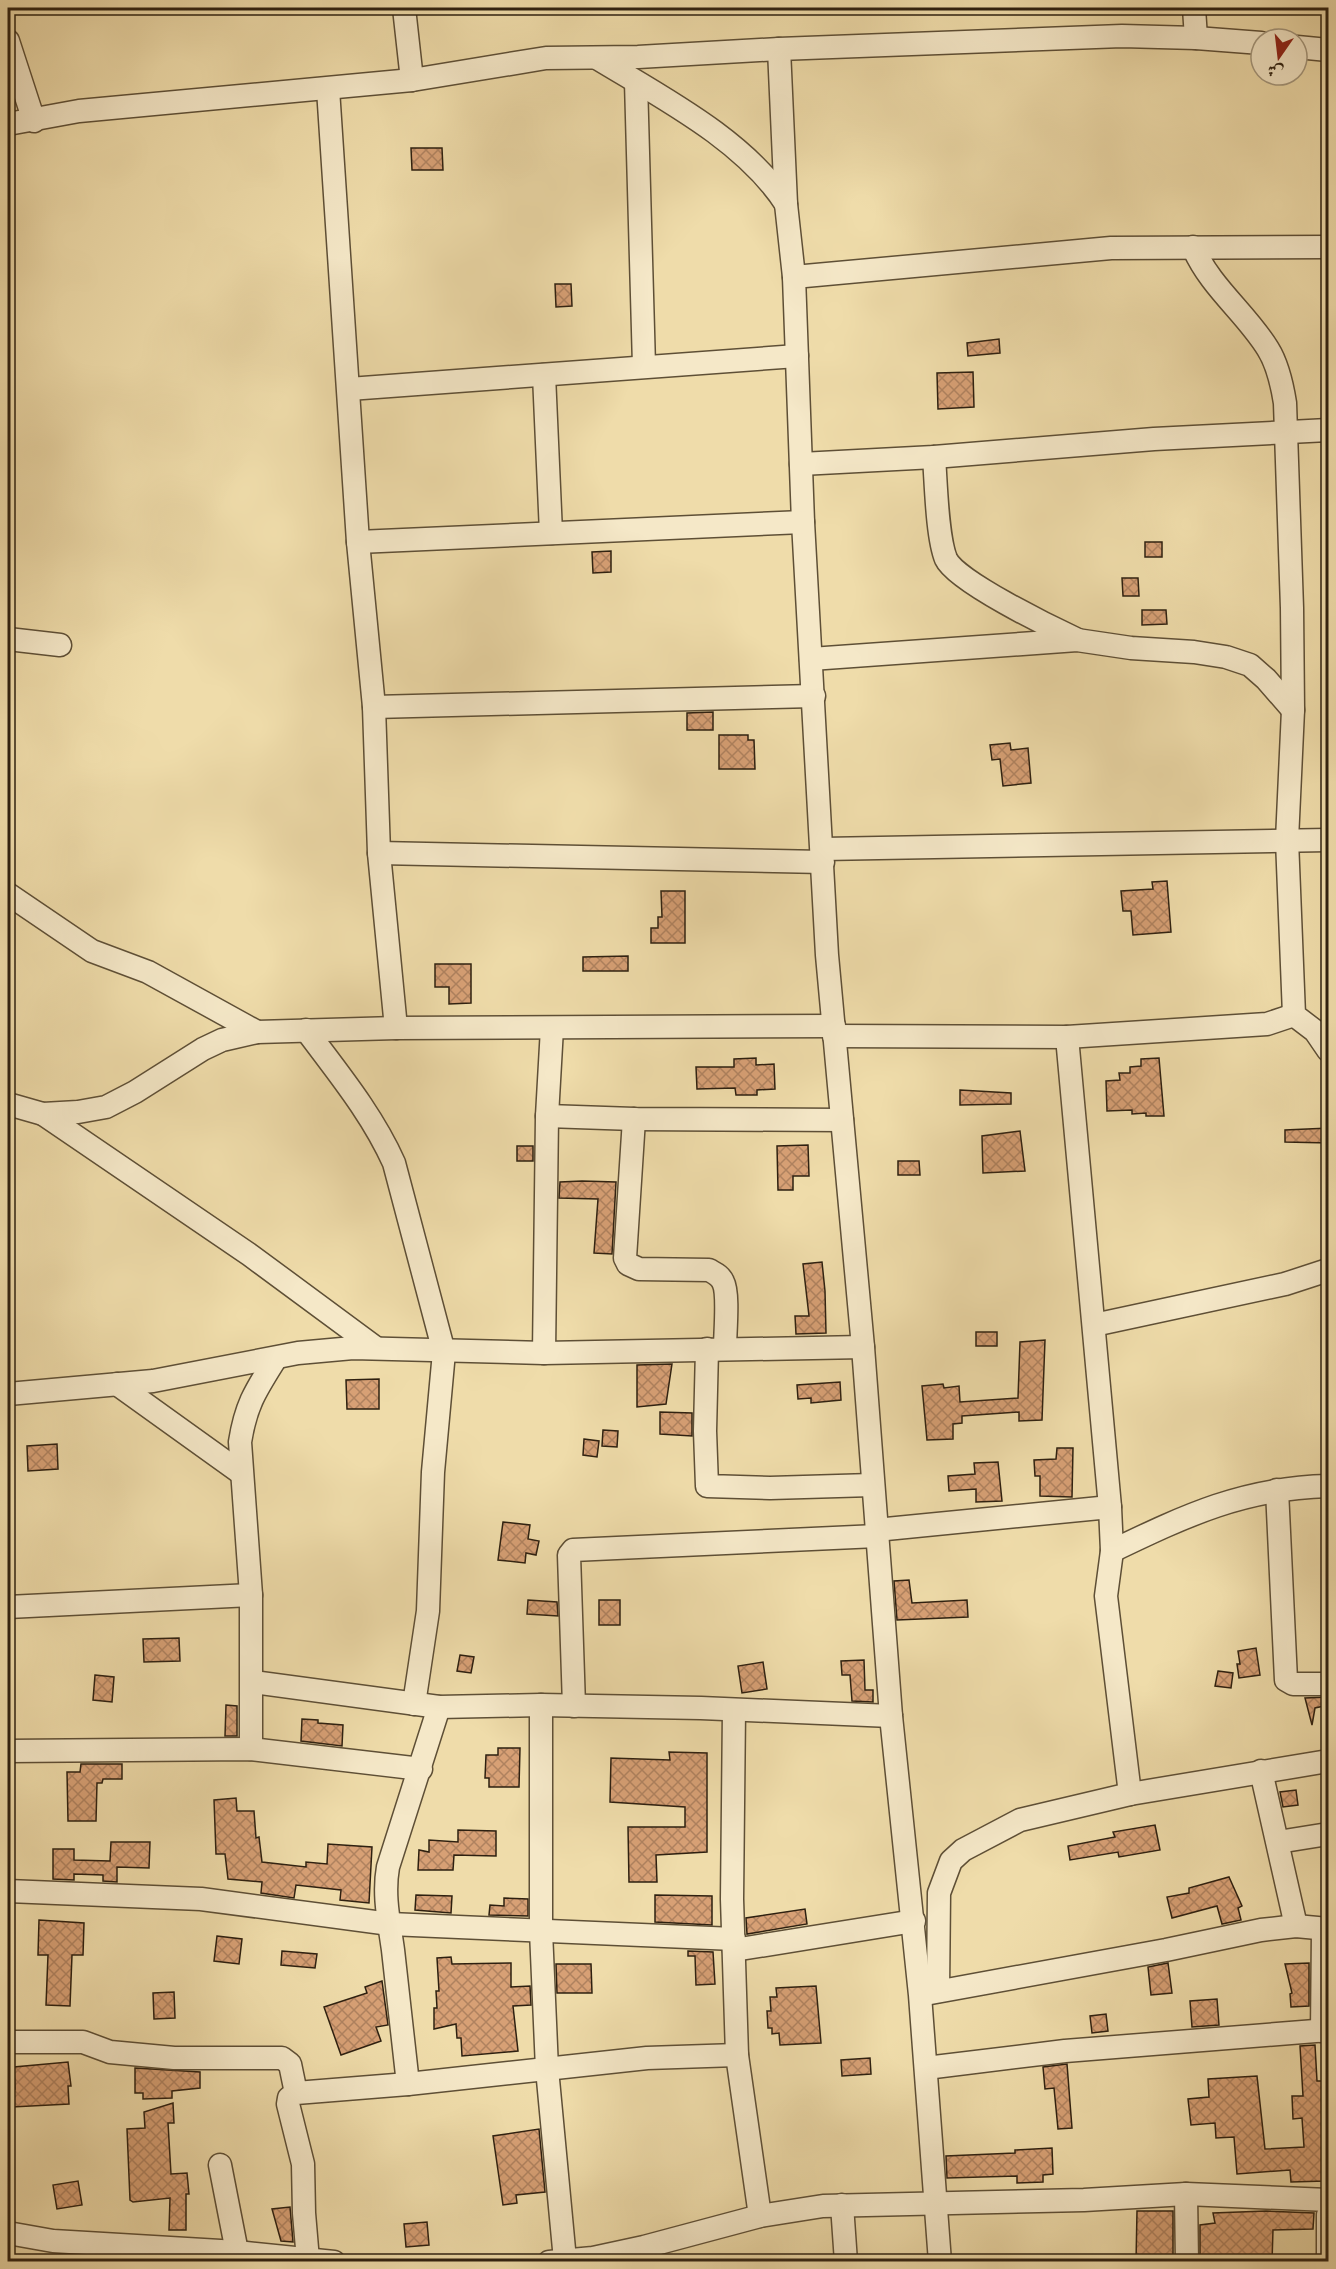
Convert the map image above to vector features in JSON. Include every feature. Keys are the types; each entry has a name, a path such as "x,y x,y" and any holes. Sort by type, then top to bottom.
{"street":[{"path":"404,8 412,80"},
{"path":"1194,8 1196,38"},
{"path":"8,124 79,111 412,80 546,58 638,57 778,49 1122,36 1249,42"},
{"path":"8,41 34,121"},
{"path":"1309,48 1329,50"},
{"path":"778,49 786,204 794,277 803,522 827,955 863,1347 891,1716 914,1921 929,1993"},
{"path":"597,58 703,124 775,186 786,204"},
{"path":"636,82 644,366"},
{"path":"328,89 358,542 374,707 379,853 396,1028"},
{"path":"1194,247 1204,270 1269,350 1280,376 1285,403 1293,710 1287,840 1293,1015"},
{"path":"794,277 1055,251 1111,248 1329,247"},
{"path":"349,389 797,356"},
{"path":"544,375 551,533"},
{"path":"801,464 934,457 1154,439 1329,430"},
{"path":"934,457 942,547 947,561 957,571 1002,600 1077,640"},
{"path":"358,542 803,522"},
{"path":"8,639 60,645"},
{"path":"811,659 1077,640 1131,648 1226,657 1250,665 1266,679 1293,710"},
{"path":"374,707 814,696"},
{"path":"379,853 823,855 1329,840"},
{"path":"8,894 92,951 148,972 257,1032"},
{"path":"44,1114 78,1112 106,1107 135,1092 203,1049 222,1040 257,1032 396,1028 552,1028 1067,1036 1267,1024 1293,1015"},
{"path":"1293,1015 1315,1031 1329,1050"},
{"path":"544,1353 547,1116 552,1028"},
{"path":"306,1030 363,1106 394,1163 444,1352 433,1472 428,1611 414,1704"},
{"path":"1067,1036 1110,1507 1112,1551 1106,1596 1130,1794"},
{"path":"8,1104 44,1114 250,1255 376,1348"},
{"path":"547,1116 634,1119 842,1120"},
{"path":"634,1119 625,1258 628,1264 639,1269 709,1270 724,1282 725,1289 705,1431 707,1486 770,1488 872,1485"},
{"path":"1094,1325 1285,1284 1329,1270"},
{"path":"8,1394 153,1381 327,1350 376,1348 444,1352 544,1353 863,1347"},
{"path":"251,1749 253,1682 251,1596 240,1442 243,1420 250,1400 276,1358"},
{"path":"117,1384 241,1473"},
{"path":"1112,1551 1185,1516 1229,1500 1293,1487 1329,1486"},
{"path":"1277,1490 1287,1680 1293,1684 1329,1684"},
{"path":"574,1706 569,1556 573,1550 876,1533 1110,1507"},
{"path":"8,1607 251,1596"},
{"path":"253,1682 439,1707 541,1705 891,1716"},
{"path":"541,1705 541,1931 557,2261 644,2254 760,2216 842,2205 1084,2200 1186,2194 1329,2200"},
{"path":"408,2084 385,1897 388,1867 439,1707"},
{"path":"734,1710 732,1899 737,2055 760,2216"},
{"path":"8,1750 251,1749 420,1769"},
{"path":"940,2262 926,2068 929,1993 939,1893 951,1861 972,1845 1020,1820 1130,1794 1329,1761"},
{"path":"1261,1771 1296,1926"},
{"path":"1278,1842 1329,1834"},
{"path":"8,1891 201,1899 390,1924 541,1931 734,1945 914,1921"},
{"path":"926,2068 1065,2051 1325,2031 1326,1929 1296,1926 1261,1930 1167,1950 929,1993"},
{"path":"8,2042 83,2042 110,2052 174,2058 282,2058 290,2064 296,2093"},
{"path":"308,2260 303,2164 288,2104 290,2098 296,2093 408,2084 647,2058 737,2055"},
{"path":"220,2165 236,2257"},
{"path":"1186,2194 1187,2262"},
{"path":"842,2205 846,2262"},
{"path":"1328,2262 1329,2215"},
{"path":"8,2233 54,2252 334,2262"}],"building":[{"path":"411,148 442,148 443,170 412,170"},
{"path":"555,284 571,284 572,306 556,307"},
{"path":"999,339 1000,353 968,356 967,343"},
{"path":"973,372 974,407 938,409 937,373"},
{"path":"1145,542 1162,542 1162,557 1145,557"},
{"path":"611,551 611,572 593,573 592,552"},
{"path":"1122,578 1138,578 1139,596 1123,596"},
{"path":"1142,610 1166,610 1167,624 1142,625"},
{"path":"713,712 713,730 687,730 687,713"},
{"path":"719,735 748,735 748,740 754,740 755,769 719,769"},
{"path":"1010,743 1011,750 1028,748 1031,783 1003,786 1000,759 992,760 990,745"},
{"path":"1167,881 1171,932 1133,935 1131,911 1123,911 1121,891 1153,889 1152,882"},
{"path":"661,891 685,891 685,943 651,943 651,928 658,928 658,917 662,917"},
{"path":"628,956 628,971 583,971 583,957"},
{"path":"435,964 471,964 471,1003 449,1004 449,987 435,987"},
{"path":"756,1058 756,1065 774,1064 775,1089 757,1090 757,1095 736,1095 735,1088 697,1089 696,1067 734,1067 734,1059"},
{"path":"1159,1058 1164,1116 1146,1116 1146,1113 1132,1114 1132,1110 1107,1111 1106,1081 1120,1080 1119,1073 1130,1073 1130,1067 1141,1066 1141,1059"},
{"path":"960,1090 1011,1093 1011,1104 960,1105"},
{"path":"1329,1128 1329,1143 1285,1142 1285,1130"},
{"path":"1020,1131 1025,1171 983,1173 982,1136"},
{"path":"808,1145 809,1176 793,1176 793,1190 778,1190 777,1146"},
{"path":"517,1146 533,1146 533,1161 517,1161"},
{"path":"898,1161 919,1161 920,1175 898,1175"},
{"path":"560,1182 616,1182 612,1254 594,1253 598,1199 559,1198"},
{"path":"822,1262 826,1333 796,1334 795,1316 809,1316 803,1264"},
{"path":"976,1332 997,1332 997,1346 976,1346"},
{"path":"1045,1340 1042,1420 1019,1421 1019,1412 962,1416 962,1423 953,1424 953,1439 927,1440 922,1386 943,1384 944,1388 959,1386 960,1402 1018,1398 1020,1342"},
{"path":"672,1364 666,1404 637,1407 637,1365"},
{"path":"379,1379 379,1409 347,1409 346,1380"},
{"path":"840,1382 841,1400 811,1403 811,1398 798,1399 797,1385"},
{"path":"660,1412 692,1413 692,1436 660,1434"},
{"path":"603,1430 618,1431 617,1447 602,1446"},
{"path":"584,1439 599,1441 597,1457 583,1455"},
{"path":"57,1444 58,1469 28,1471 27,1446"},
{"path":"1057,1448 1073,1448 1072,1497 1040,1496 1040,1476 1035,1476 1034,1460 1056,1459"},
{"path":"998,1462 1002,1501 976,1502 976,1489 949,1491 948,1476 975,1474 974,1463"},
{"path":"503,1522 530,1525 528,1539 539,1541 536,1555 526,1553 525,1563 498,1560"},
{"path":"909,1580 912,1603 967,1600 968,1617 897,1620 894,1581"},
{"path":"528,1600 557,1602 558,1616 527,1614"},
{"path":"599,1600 620,1600 620,1625 599,1625"},
{"path":"179,1638 180,1661 144,1662 143,1639"},
{"path":"1256,1648 1260,1675 1239,1678 1238,1651"},
{"path":"460,1655 474,1657 471,1673 457,1671"},
{"path":"864,1660 865,1690 873,1690 873,1702 852,1701 850,1675 842,1675 841,1661"},
{"path":"763,1662 767,1689 742,1693 738,1666"},
{"path":"1218,1671 1233,1673 1231,1688 1215,1686"},
{"path":"95,1675 114,1677 112,1702 93,1700"},
{"path":"1329,1697 1329,1705 1315,1708 1312,1725 1305,1698"},
{"path":"226,1705 237,1706 237,1736 225,1736"},
{"path":"302,1719 343,1725 342,1746 301,1741"},
{"path":"498,1748 520,1748 519,1787 489,1787 489,1778 485,1778 486,1755 498,1755"},
{"path":"669,1752 707,1753 707,1852 656,1855 657,1882 629,1882 628,1827 685,1827 685,1807 610,1802 611,1758 670,1760"},
{"path":"81,1764 122,1764 122,1779 103,1779 102,1783 97,1783 96,1821 68,1821 67,1772 80,1772"},
{"path":"1296,1790 1298,1805 1283,1807 1280,1792"},
{"path":"236,1798 237,1811 254,1811 256,1838 259,1837 262,1862 306,1867 306,1862 327,1864 328,1844 372,1847 369,1903 340,1900 341,1890 296,1885 294,1898 261,1893 262,1882 228,1879 225,1854 216,1854 214,1800"},
{"path":"1155,1825 1160,1850 1119,1857 1118,1852 1070,1860 1068,1846 1115,1837 1113,1832"},
{"path":"458,1830 496,1831 496,1856 454,1855 453,1870 418,1870 419,1850 429,1852 429,1840 458,1842"},
{"path":"111,1842 150,1842 149,1868 117,1867 117,1882 103,1881 103,1875 74,1874 74,1880 53,1879 53,1849 74,1849 74,1860 110,1861"},
{"path":"1229,1877 1242,1906 1238,1908 1241,1920 1222,1924 1217,1906 1172,1918 1167,1897 1189,1893 1189,1888"},
{"path":"416,1895 452,1896 451,1913 415,1910"},
{"path":"655,1895 712,1896 712,1925 655,1922"},
{"path":"504,1898 528,1899 528,1916 489,1915 490,1905 504,1906"},
{"path":"805,1909 807,1924 747,1934 746,1918"},
{"path":"39,1920 84,1923 83,1955 72,1955 70,2006 46,2005 48,1955 38,1955"},
{"path":"217,1936 242,1939 239,1964 214,1961"},
{"path":"282,1951 317,1954 315,1968 281,1965"},
{"path":"688,1951 713,1952 715,1984 696,1985 695,1956 688,1956"},
{"path":"451,1957 452,1964 511,1963 511,1987 530,1986 531,2005 513,2006 518,2051 462,2056 461,2038 457,2038 456,2024 434,2029 434,2008 437,2008 436,1991 439,1991 437,1958"},
{"path":"1168,1963 1172,1993 1151,1995 1148,1967"},
{"path":"1309,1963 1309,2006 1291,2007 1290,1994 1292,1993 1285,1964"},
{"path":"556,1964 591,1964 592,1993 557,1993"},
{"path":"382,1981 388,2025 376,2027 381,2041 341,2055 324,2007 367,1993 365,1987"},
{"path":"816,1986 821,2043 780,2045 779,2033 772,2034 772,2028 768,2028 767,2011 771,2011 770,1997 777,1997 776,1988"},
{"path":"174,1992 175,2018 154,2019 153,1993"},
{"path":"1217,1999 1219,2025 1192,2027 1190,2001"},
{"path":"1106,2014 1108,2031 1092,2033 1090,2016"},
{"path":"1315,2045 1317,2081 1322,2081 1325,2137 1329,2137 1329,2152 1324,2153 1325,2181 1291,2182 1290,2170 1237,2174 1234,2137 1216,2138 1215,2123 1191,2125 1188,2099 1209,2097 1208,2079 1257,2076 1265,2149 1304,2147 1302,2118 1293,2119 1292,2096 1303,2096 1300,2046"},
{"path":"870,2058 871,2074 842,2076 841,2060"},
{"path":"68,2062 71,2086 68,2086 69,2104 12,2107 11,2089 15,2089 14,2067"},
{"path":"1067,2064 1072,2128 1058,2129 1054,2088 1045,2089 1043,2067"},
{"path":"135,2068 200,2072 200,2088 172,2091 172,2098 143,2099 143,2093 135,2093"},
{"path":"173,2103 174,2123 168,2123 171,2174 187,2173 189,2194 186,2194 186,2230 169,2230 170,2198 133,2202 130,2200 127,2129 145,2128 144,2112"},
{"path":"539,2129 545,2192 516,2195 517,2203 503,2205 493,2136"},
{"path":"1052,2148 1053,2174 1043,2175 1043,2182 1017,2183 1017,2176 947,2178 946,2156 1015,2153 1015,2150"},
{"path":"78,2181 82,2205 57,2209 53,2185"},
{"path":"290,2207 293,2242 281,2241 272,2209"},
{"path":"1137,2211 1173,2211 1173,2262 1136,2262"},
{"path":"1266,2211 1314,2213 1313,2229 1273,2230 1272,2262 1200,2262 1200,2225 1215,2223 1213,2213"},
{"path":"427,2222 429,2245 406,2247 404,2224"}]}
